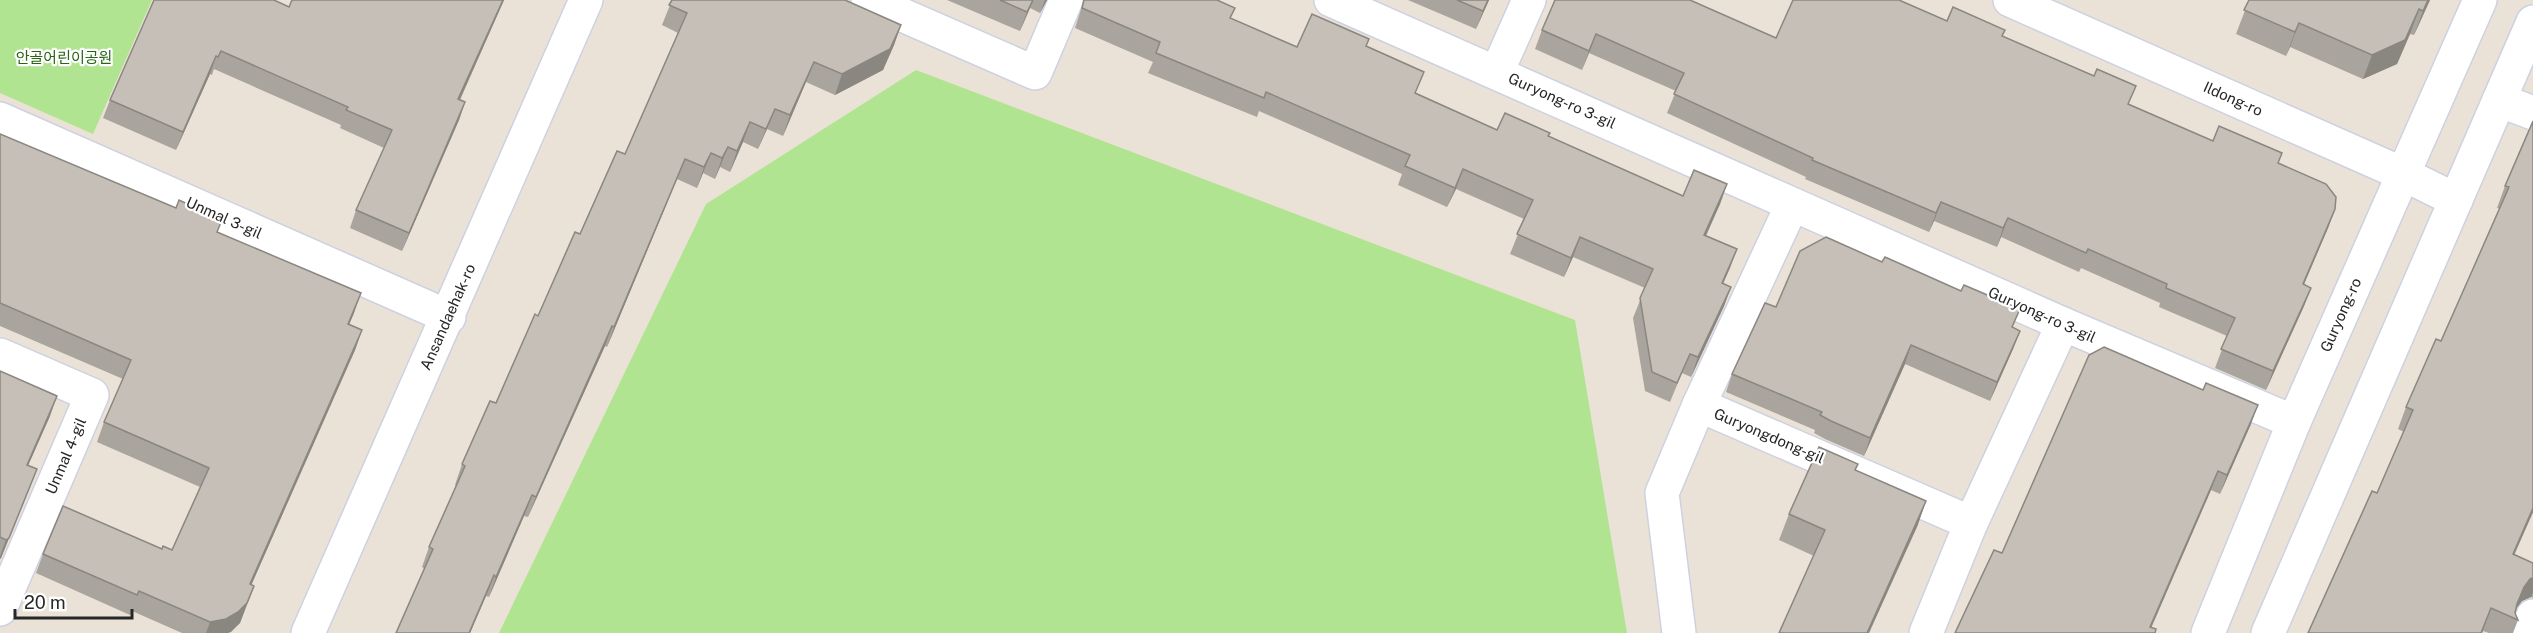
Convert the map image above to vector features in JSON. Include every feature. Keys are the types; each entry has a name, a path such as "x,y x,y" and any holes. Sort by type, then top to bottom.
{"street":[{"name":"Ansandaehak-ro","path":"308,633 449,317 586,0"},
{"path":"868,0 1035,73 1066,0"},
{"name":"Guryong-ro 3-gil","path":"1331,0 2063,324 2294,422"},
{"path":"1497,72 1529,0"},
{"name":"Ildong-ro","path":"2010,0 2403,174 2456,200"},
{"name":"Guryong-ro","path":"2208,633 2294,422 2480,0"},
{"path":"2268,633 2533,22"},
{"path":"2499,100 2533,113"},
{"name":"Unmal 3-gil","path":"0,119 449,317"},
{"path":"1679,633 1662,493 1699,405 1792,205"},
{"path":"1926,633 1971,523 2063,324"},
{"name":"Unmal 4-gil","path":"0,355 92,395 0,609"},
{"name":"Guryongdong-gil","path":"1699,405 1971,523"},
{"path":"2526,633 2533,616"}],"green space":[{"name":"안골어린이공원","path":"0,0 152,0 93,134 0,93"},
{"path":"916,70 1575,320 1627,633 499,633 706,204"}],"building":[{"path":"154,0 274,0 289,7 292,0 503,0 458,99 465,102 409,233 356,210 392,130 346,110 348,107 221,51 218,57 216,56 183,132 110,100"},
{"path":"672,0 845,0 901,25 890,49 842,74 814,62 790,115 775,109 766,129 750,122 737,151 728,147 722,158 711,153 704,167 685,159 614,327 612,326 536,497 532,495 469,633 396,633 433,549 429,547 465,466 462,464 490,401 496,403 535,314 538,316 575,232 580,234 617,151 625,154 687,13 669,5"},
{"path":"1000,0 1033,0 1027,12"},
{"path":"1084,0 1217,0 1235,8 1230,18 1297,47 1312,14 1369,39 1366,46 1424,72 1415,93 1497,130 1505,113 1550,133 1548,136 1683,196 1694,170 1727,184 1704,235 1737,249 1722,283 1731,287 1698,357 1690,354 1677,383 1652,372 1640,298 1653,269 1580,237 1571,258 1517,234 1533,200 1463,169 1455,188 1405,166 1410,155 1266,92 1264,98 1156,53 1160,42 1082,8"},
{"path":"1457,0 1488,0 1483,11"},
{"path":"1555,0 1690,0 1776,38 1793,0 1899,0 1947,21 1953,7 2005,30 2002,36 2094,76 2097,69 2136,86 2128,104 2213,141 2219,126 2282,153 2278,163 2326,184 2336,197 2335,209 2303,284 2311,288 2273,371 2221,349 2235,318 2166,288 2167,284 2088,249 2086,253 2008,218 2003,228 1941,202 1936,213 1812,160 1813,158 1674,94 1684,73 1596,34 1589,51 1542,30"},
{"path":"2249,0 2428,0 2423,11 2419,9 2405,40 2372,55 2299,23 2295,32 2244,10"},
{"path":"2533,121 2533,508 2513,554 2533,563 2533,578 2524,587 2517,604 2515,613 2518,620 2491,608 2481,633 2308,633 2372,491 2377,493 2413,410 2406,407 2436,339 2441,341 2509,187 2505,186"},
{"path":"0,134 176,208 179,200 222,220 217,232 361,293 348,324 362,330 250,584 254,586 247,603 226,619 210,622 139,591 137,595 43,554 63,506 162,549 163,546 172,550 209,468 104,422 131,360 0,303"},
{"path":"1826,237 1882,262 1885,257 1961,291 1964,285 2020,309 2012,327 2020,331 1997,382 1911,345 1870,438 1831,421 1820,415 1822,412 1732,374 1765,303 1776,307 1800,251"},
{"path":"2104,347 2203,390 2206,383 2258,405 2227,475 2218,471 2150,627 2156,629 2155,633 1955,633 1994,550 2002,553 2089,355"},
{"path":"0,371 57,396 27,465 37,469 9,538 6,540 0,537"},
{"path":"1819,447 1858,464 1855,470 1926,501 1867,633 1779,633 1825,530 1789,514"}]}
